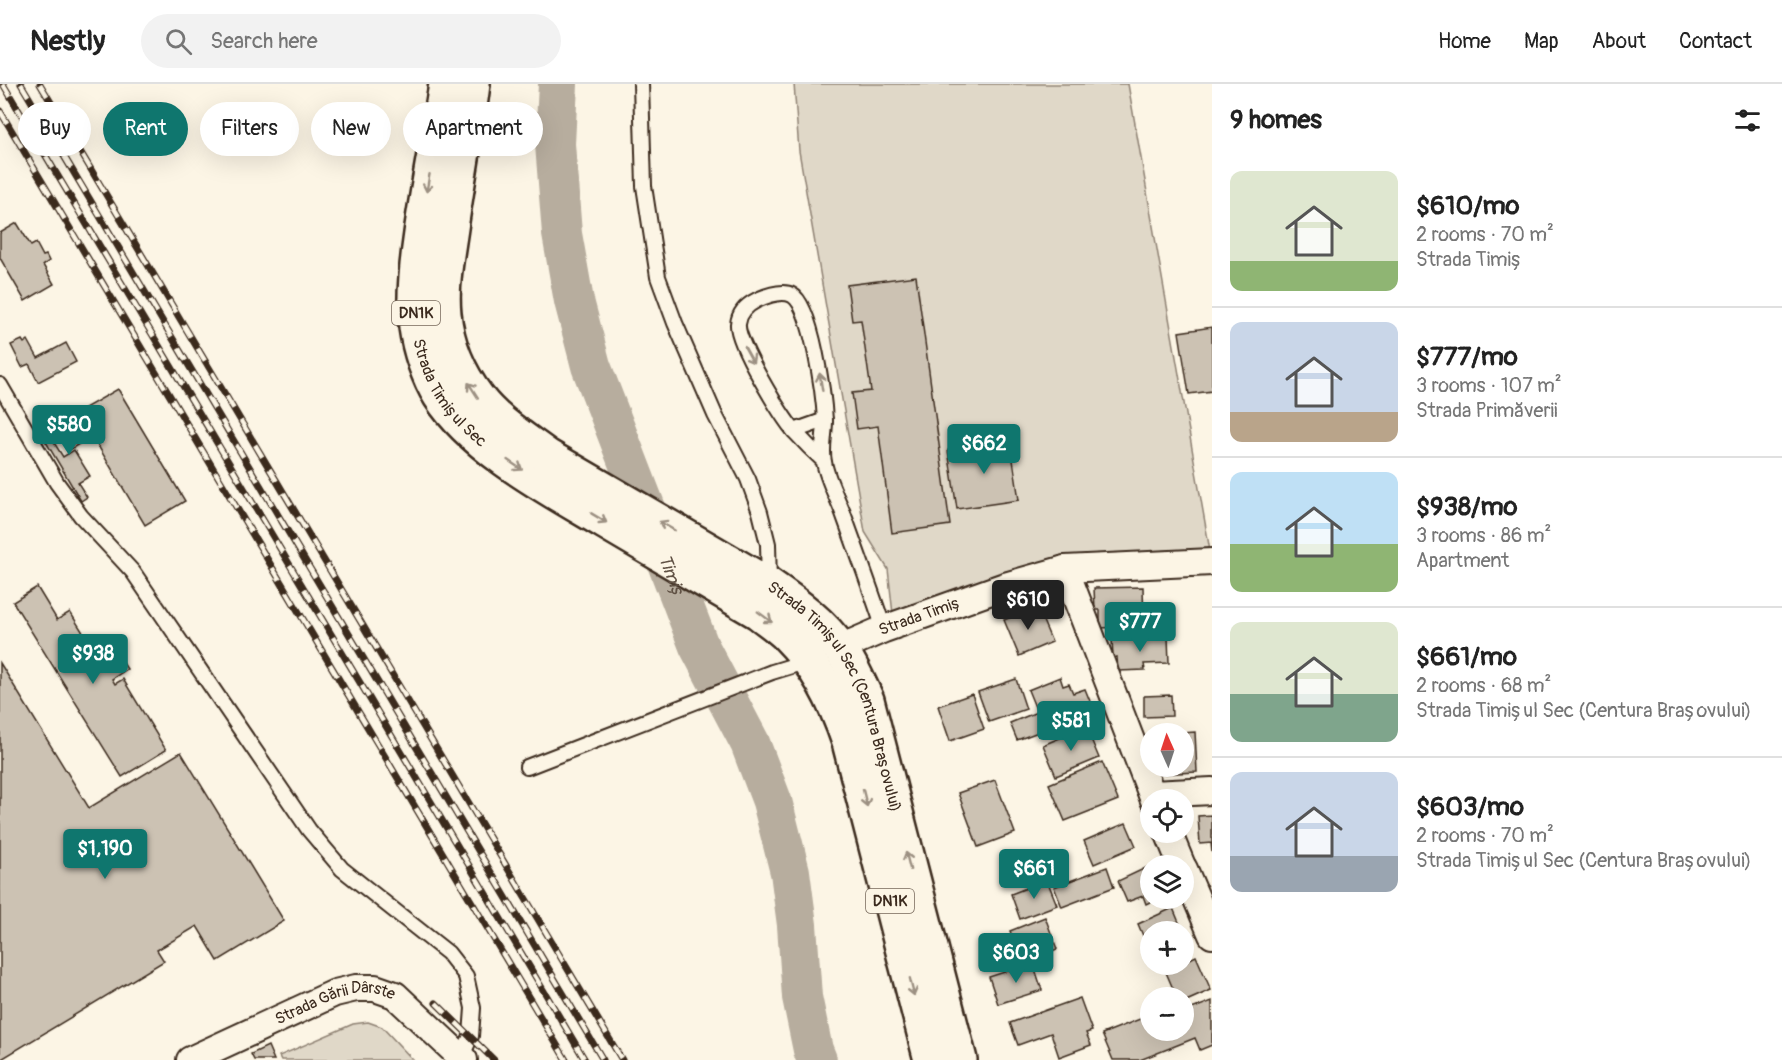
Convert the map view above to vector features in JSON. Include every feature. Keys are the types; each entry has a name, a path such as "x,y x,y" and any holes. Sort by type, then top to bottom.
{"highway":[{"name":"Strada Timișul Sec","path":"446,84 426,192 417,263 416,328 423,356 439,395 459,420 489,448 549,488"},
{"name":"Strada Timișul Sec","path":"473,84 447,257 444,313 450,347 478,398 498,419 548,456"},
{"name":"Strada Timișul Sec (Centura Brașovului)","path":"548,456 716,571 758,612 787,634 808,661 839,711 849,742 931,1060"},
{"name":"Strada Timișul Sec (Centura Brașovului)","path":"549,488 716,571 770,585 799,606 840,648 867,700 960,1060"}],"street":[{"name":"Strada Timiș","path":"840,648 884,629 1005,586 1065,569 1212,562"},
{"path":"1065,569 1150,789"},
{"path":"1194,793 1212,791"},
{"path":"1194,893 1212,935"},
{"name":"Strada Gării Dârste","path":"190,1060 335,993 356,988 375,988 395,995 461,1059"}],"lane":[{"path":"640,84 644,186 658,277 675,323 715,415 748,479 768,544 770,585"},
{"path":"824,461 794,431 776,404 744,346 737,325 741,313 751,303 764,296 780,293 792,295 800,303 816,353 825,420 824,461 884,629"},
{"path":"0,385 57,483 81,516 133,572 309,830 342,868 448,953 465,976 473,1008 471,1036 461,1059"},
{"path":"794,431 825,420"},
{"path":"527,767 772,672 808,661"}],"shaded area":[{"path":"794,84 1128,84 1210,551 893,614 888,569 865,532 799,151"},
{"path":"368,1022 382,1027 413,1060 281,1060 279,1056 353,1024"}],"building":[{"path":"17,223 31,246 36,243 43,256 46,255 49,261 43,265 54,284 25,301 0,258 0,233"},
{"path":"916,276 950,525 892,533 878,426 857,429 852,393 871,391 861,320 852,321 847,285"},
{"path":"1212,327 1212,391 1189,394 1179,332"},
{"path":"22,340 24,343 28,340 38,358 66,343 76,362 38,382 29,364 22,367 11,345"},
{"path":"118,389 185,501 145,525 78,412"},
{"path":"72,420 84,441 71,449 63,435 53,441 63,457 74,450 90,476 78,483 87,497 81,501 43,437"},
{"path":"1010,440 1019,500 957,509 948,450"},
{"path":"37,587 57,620 70,612 101,661 116,652 127,669 112,679 115,684 123,679 166,750 122,777 13,602"},
{"path":"1143,587 1144,626 1100,628 1100,610 1095,610 1094,588"},
{"path":"1037,607 1052,642 1019,656 1004,620"},
{"path":"1168,637 1169,663 1144,664 1145,670 1118,671 1117,657 1113,658 1112,639"},
{"path":"0,663 89,808 181,752 284,921 218,961 197,926 157,950 164,961 0,1060"},
{"path":"1060,677 1063,686 1069,684 1073,693 1085,689 1092,706 1079,711 1081,716 1017,740 1010,723 1037,712 1028,690"},
{"path":"1016,679 1026,709 989,722 978,692"},
{"path":"972,694 984,729 950,741 938,706"},
{"path":"1171,695 1172,716 1144,717 1144,696"},
{"path":"1086,727 1099,758 1056,776 1043,745"},
{"path":"1194,732 1197,772 1194,772"},
{"path":"1102,762 1118,800 1065,821 1049,784"},
{"path":"995,780 1015,833 978,847 958,793"},
{"path":"1212,815 1212,853 1211,843 1200,844 1198,816"},
{"path":"1126,823 1136,846 1094,864 1084,841"},
{"path":"1107,867 1114,887 1062,907 1054,887"},
{"path":"1140,871 1140,897 1127,902 1118,881"},
{"path":"1047,880 1057,905 1020,919 1011,894"},
{"path":"1173,909 1178,921 1145,921"},
{"path":"1045,917 1057,949 1022,962 1010,931"},
{"path":"1196,956 1211,990 1194,998 1194,987 1172,987 1167,975 1194,975 1194,957"},
{"path":"1033,963 1042,990 998,1004 989,977"},
{"path":"1080,998 1092,1031 1086,1033 1091,1045 1059,1057 1051,1033 1018,1045 1010,1023"},
{"path":"1212,1001 1212,1045 1200,1050 1194,1038 1194,1008"},
{"path":"1140,1019 1140,1041 1188,1041 1140,1060 1113,1060 1102,1034"},
{"path":"268,1046 274,1060 254,1060 251,1054"}],"waterway":[{"name":"Timiș","path":"558,84 555,144 562,234 574,301 591,366 699,646 750,743 772,801 790,872 797,925 802,997 817,1060"}],"railway":[{"path":"3,84 585,1060"},
{"path":"21,84 603,1060"},
{"path":"40,84 622,1060"},
{"path":"0,111 566,1060"},
{"path":"436,1003 494,1060"}]}
